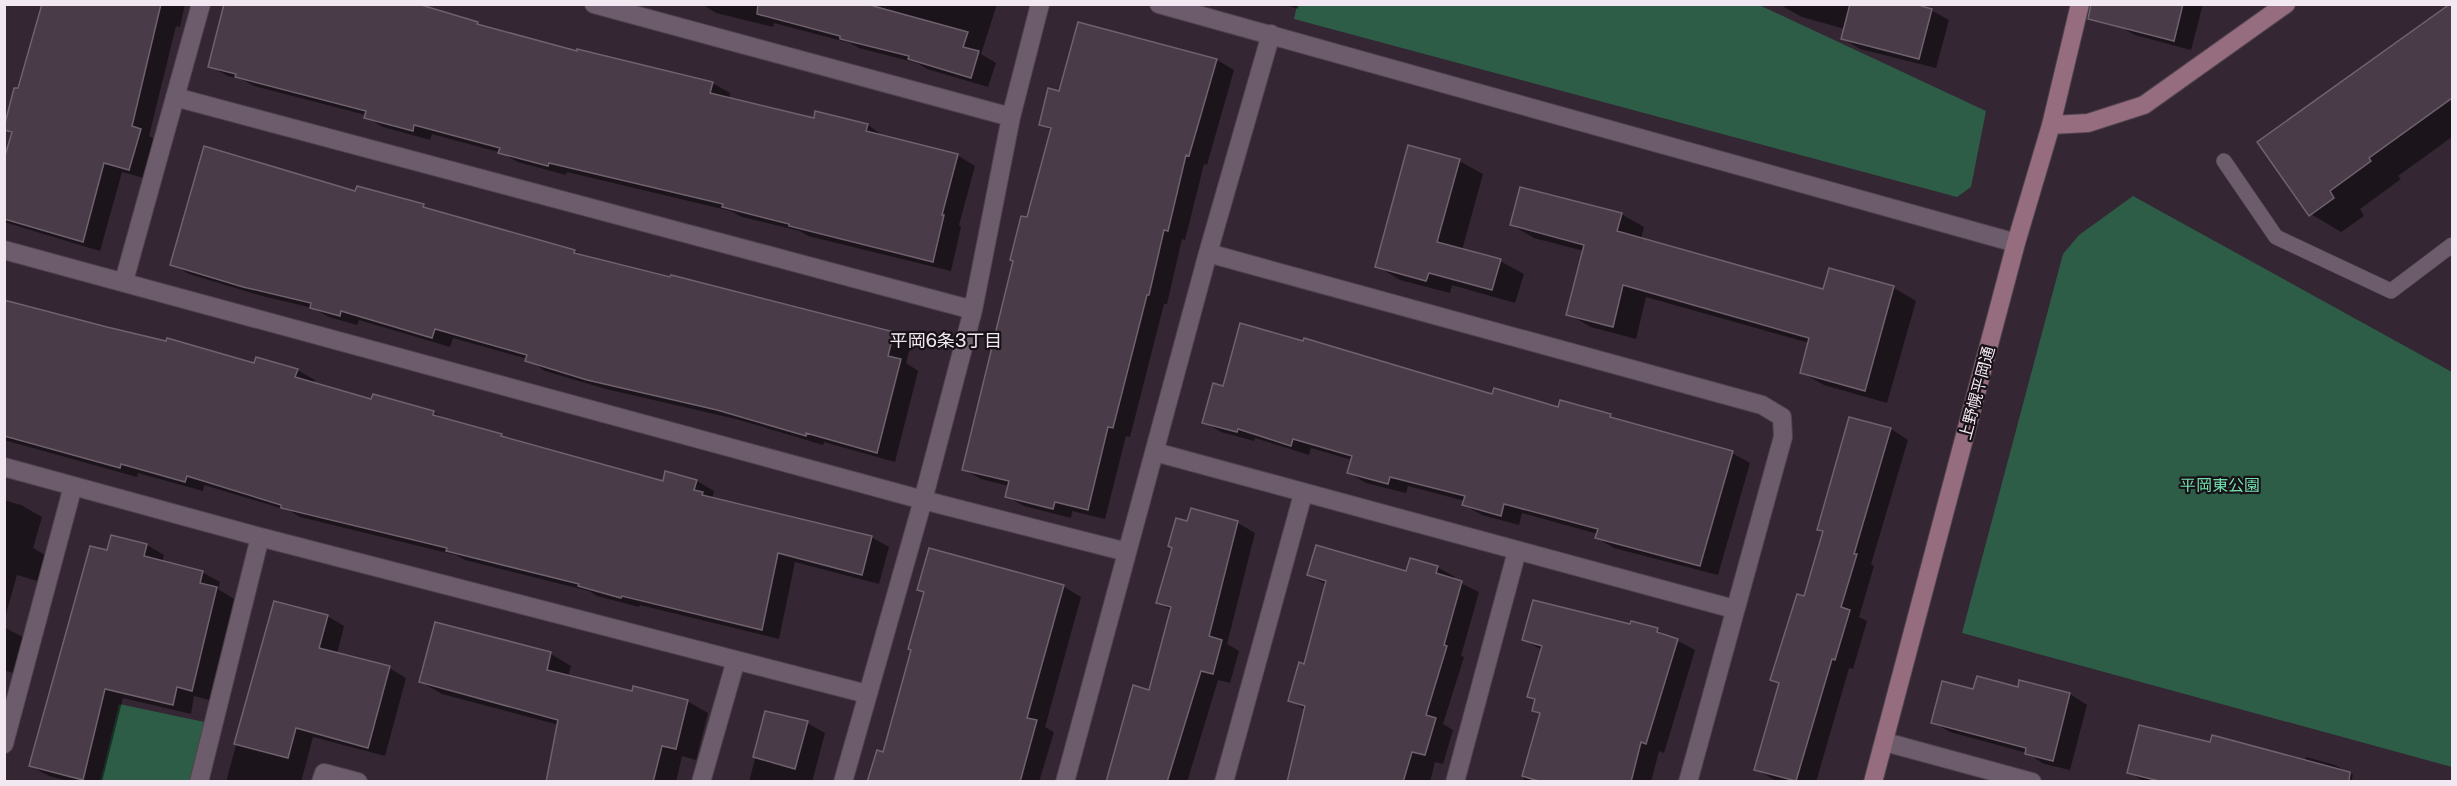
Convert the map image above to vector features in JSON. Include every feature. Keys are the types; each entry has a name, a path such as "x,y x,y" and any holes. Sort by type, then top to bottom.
{"street":[{"path":"124,281 201,4"},
{"path":"594,4 1011,117"},
{"path":"843,782 923,500 973,310 1011,117 1040,4"},
{"path":"1159,4 2016,243"},
{"name":"上野幌平岡通","path":"1873,782 2016,243 2051,125 2080,4"},
{"path":"2051,125 2088,123 2144,105 2286,4"},
{"path":"1065,782 1208,253 1271,34"},
{"path":"175,97 973,310"},
{"path":"4,250 923,500 1127,552"},
{"path":"1208,253 1762,405 1782,417 1783,437 1734,609 1689,781"},
{"path":"1155,452 1734,609"},
{"path":"4,467 260,537 867,694"},
{"path":"4,744 73,486"},
{"path":"1224,782 1304,494"},
{"path":"199,782 260,537"},
{"path":"1455,782 1517,551"},
{"path":"701,782 736,660"},
{"path":"1885,742 2032,782"},
{"path":"321,782 324,773 358,782"}],"lane":[{"path":"2224,161 2276,237 2391,291 2452,245"}],"green space":[{"path":"1297,5 1759,5 1986,111 1971,187 1957,197 1294,19"},
{"name":"平岡東公園","path":"2133,196 2452,372 2452,767 1962,633 2063,254 2079,235"},
{"path":"119,704 214,724 199,781 100,782"}],"building":[{"path":"42,4 161,4 132,126 141,129 129,170 104,163 83,242 4,219 4,159 12,132 4,130 4,127 14,88 18,88"},
{"path":"224,4 418,4 478,22 477,24 577,51 577,49 713,82 710,93 814,118 815,111 868,124 866,131 958,154 942,215 944,215 933,262 789,226 789,224 722,207 723,204 498,153 500,148 414,125 413,131 364,118 366,111 235,77 236,74 208,67"},
{"path":"758,4 866,4 968,32 963,47 979,51 971,78 908,59 909,56 840,39 840,36 757,14"},
{"path":"1850,4 1915,4 1932,9 1919,59 1841,39"},
{"path":"2091,4 2183,4 2174,41 2088,19"},
{"path":"2452,4 2452,98 2369,158 2371,161 2330,191 2334,198 2309,216 2257,142"},
{"path":"1078,22 1217,59 1189,156 1186,155 1168,231 1164,230 1113,428 1108,427 1088,510 1055,502 1053,509 1005,497 1009,481 962,470 1013,261 1010,260 1021,216 1027,217 1051,128 1039,125 1048,88 1059,91"},
{"path":"1408,145 1460,159 1437,242 1501,259 1492,290 1429,273 1426,281 1375,267"},
{"path":"204,146 355,191 357,186 424,204 423,207 575,250 574,253 670,277 671,275 894,332 888,356 901,359 877,453 806,433 806,436 717,410 587,380 525,361 527,355 435,329 432,338 341,311 340,316 310,308 311,303 243,287 170,265"},
{"path":"1520,187 1622,213 1617,231 1823,289 1829,268 1894,286 1865,391 1800,373 1809,338 1623,285 1613,327 1566,315 1584,245 1510,225"},
{"path":"4,300 166,341 167,338 254,363 256,357 298,369 295,377 371,399 373,394 434,411 433,415 502,434 501,436 663,481 665,471 697,480 694,490 703,492 702,495 872,536 862,575 778,553 762,630 622,596 621,598 578,586 579,584 446,551 447,548 281,508 281,505 187,476 185,482 121,464 120,468 4,436"},
{"path":"1240,323 1303,341 1304,338 1492,394 1494,388 1558,407 1560,400 1611,414 1610,417 1733,451 1700,566 1595,538 1598,529 1504,504 1501,516 1462,505 1465,496 1390,477 1388,484 1347,473 1352,456 1293,439 1291,446 1238,429 1237,432 1202,423 1213,383 1223,386"},
{"path":"1849,417 1891,428 1841,607 1850,610 1835,660 1832,659 1796,781 1754,770 1779,683 1770,680 1797,594 1804,596 1823,531 1817,530"},
{"path":"1191,508 1238,521 1209,636 1222,640 1213,674 1201,671 1167,782 1106,782 1133,685 1149,690 1171,607 1156,603 1172,548 1168,546 1176,518 1187,521"},
{"path":"111,535 147,544 144,556 203,571 200,583 217,587 192,691 177,687 173,705 105,689 83,780 29,766 90,546 107,550"},
{"path":"1316,545 1406,571 1410,558 1438,566 1436,573 1462,581 1444,645 1447,646 1426,715 1436,718 1425,755 1412,752 1403,782 1287,782 1305,706 1288,701 1299,662 1304,664 1326,581 1307,575"},
{"path":"929,548 1064,585 1027,718 1037,720 1020,782 867,782 877,750 883,752 911,650 908,649 924,592 917,590"},
{"path":"1533,600 1630,624 1631,621 1658,628 1657,632 1678,639 1646,744 1641,742 1631,782 1542,782 1522,776 1540,713 1532,711 1535,699 1527,697 1542,646 1522,640"},
{"path":"274,601 328,615 319,648 390,666 368,748 296,728 288,758 234,744"},
{"path":"435,622 551,652 547,670 632,691 633,686 688,700 676,749 662,746 653,782 546,782 558,720 419,682"},
{"path":"1977,676 2018,687 2019,680 2070,693 2053,761 2025,754 2026,748 1931,723 1942,681 1973,689"},
{"path":"765,711 808,721 795,769 753,757"},
{"path":"2139,725 2210,742 2212,735 2350,772 2349,782 2163,782 2127,773"}],"district":[{"name":"平岡6条3丁目","path":"946,340"}]}
